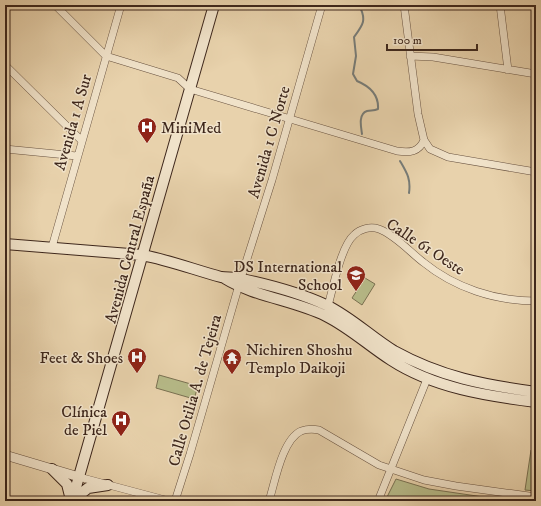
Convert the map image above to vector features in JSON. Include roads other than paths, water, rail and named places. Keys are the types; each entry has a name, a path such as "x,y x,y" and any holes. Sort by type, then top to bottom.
{"main road":[{"name":"Avenida Central España","path":"72,501 214,5"},
{"path":"5,244 142,255 163,259 223,277 326,316 345,327 392,361 427,379 473,392 536,402"},
{"path":"240,283 309,298 328,306 348,318 393,350 425,367 441,373 482,385 536,392"},
{"path":"427,379 431,374 441,373"},
{"path":"52,469 66,481 72,501 88,488 108,485"}],"street":[{"path":"55,5 106,56 178,78 190,89 290,120 406,152 415,151 421,147 424,140"},
{"name":"Avenida 1 A Sur","path":"52,247 81,140 121,5"},
{"name":"Avenida 1 C Norte","path":"240,283 290,120 322,5"},
{"path":"404,5 418,114 424,140 430,148 448,157 536,172"},
{"path":"500,5 508,70"},
{"path":"410,56 433,57 536,74"},
{"path":"5,65 81,140"},
{"path":"5,150 77,156"},
{"name":"Calle 61 Oeste","path":"328,306 348,241 361,230 370,228 379,229 389,235 439,273 468,288 491,296 536,301"},
{"name":"Calle Otilia A. de Tejeira","path":"175,501 240,283"},
{"path":"378,501 427,379"},
{"path":"269,501 286,447 301,431 319,430 379,465 424,480 521,498 536,497"},
{"path":"5,455 169,501"},
{"path":"379,465 388,464 395,459"}],"waterway":[{"path":"359,5 363,15 363,22 362,26 354,37 356,56 353,74 357,81 372,91 378,104 378,109 367,111 362,115 362,134"},
{"path":"400,161 408,176 409,193"}],"place":[{"name":"MiniMed","path":"147,144"},
{"name":"DS International School","path":"356,292"},
{"name":"Feet & Shoes","path":"137,374"},
{"name":"Nichiren Shoshu Templo Daikoji","path":"232,375"},
{"name":"Clínica de Piel","path":"121,437"}]}
